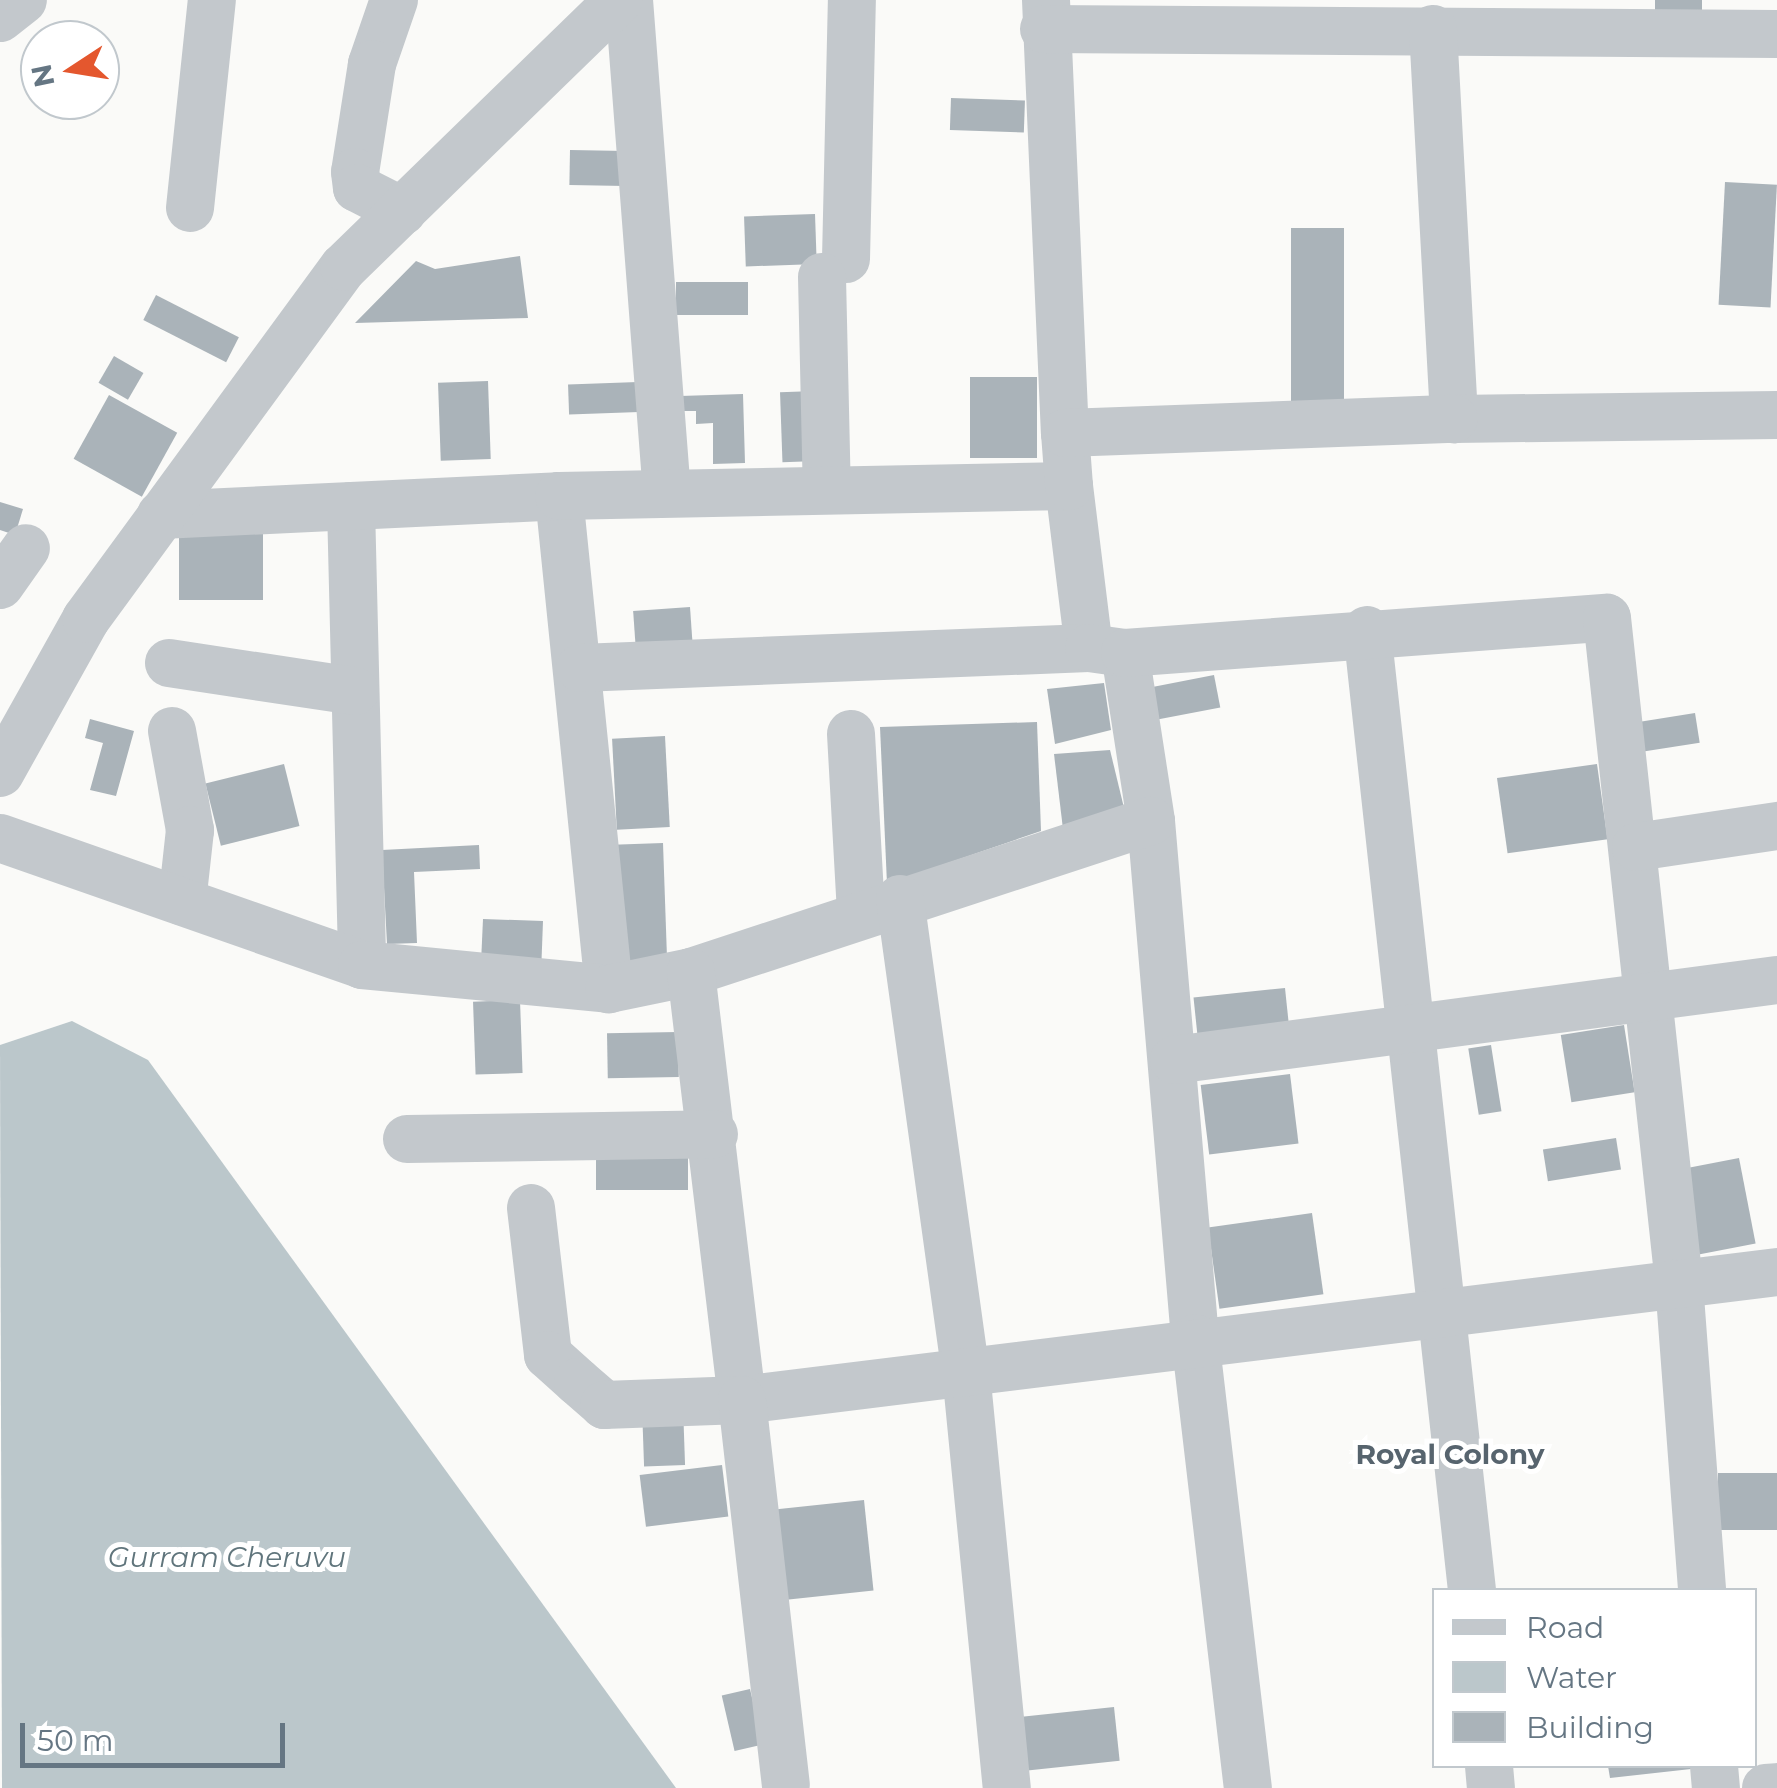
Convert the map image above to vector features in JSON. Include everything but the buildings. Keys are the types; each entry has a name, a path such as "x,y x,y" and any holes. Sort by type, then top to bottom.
{"street":[{"path":"0,18 22,0"},
{"path":"190,208 212,0"},
{"path":"394,0 372,64 355,172 357,188 402,211"},
{"path":"0,773 86,619 344,266 619,0"},
{"path":"629,0 667,493"},
{"path":"827,490 834,268 852,0"},
{"path":"1248,1788 1195,1338 1151,821 1069,486 1045,15 1299,14 1450,19 1620,16 1777,34"},
{"path":"1450,19 1454,419"},
{"path":"1065,432 1454,419 1777,415"},
{"path":"162,515 559,496 1069,486"},
{"path":"559,496 580,668 609,989"},
{"path":"351,506 362,966"},
{"path":"580,668 1107,650 1367,630 1606,618 1636,847 1646,996 1680,1283 1702,1588"},
{"path":"1367,630 1472,1588"},
{"path":"169,664 355,691"},
{"path":"172,731 190,830 182,902"},
{"path":"852,734 966,1372 1007,1788"},
{"path":"0,838 362,966 609,989 691,972 880,906 1151,821"},
{"path":"1636,847 1777,826"},
{"path":"691,972 714,1134 786,1784"},
{"path":"1174,1060 1777,980"},
{"path":"407,1138 714,1134"},
{"path":"531,1208 548,1356 604,1405 742,1400 1195,1338 1444,1316 1777,1272"},
{"path":"1766,1788 1777,1787"}],"water":[{"name":"Gurram Cheruvu","path":"72,1021 148,1060 676,1788 2,1788 0,1045"}],"district":[{"name":"Royal Colony","path":"1450,1454"}]}
